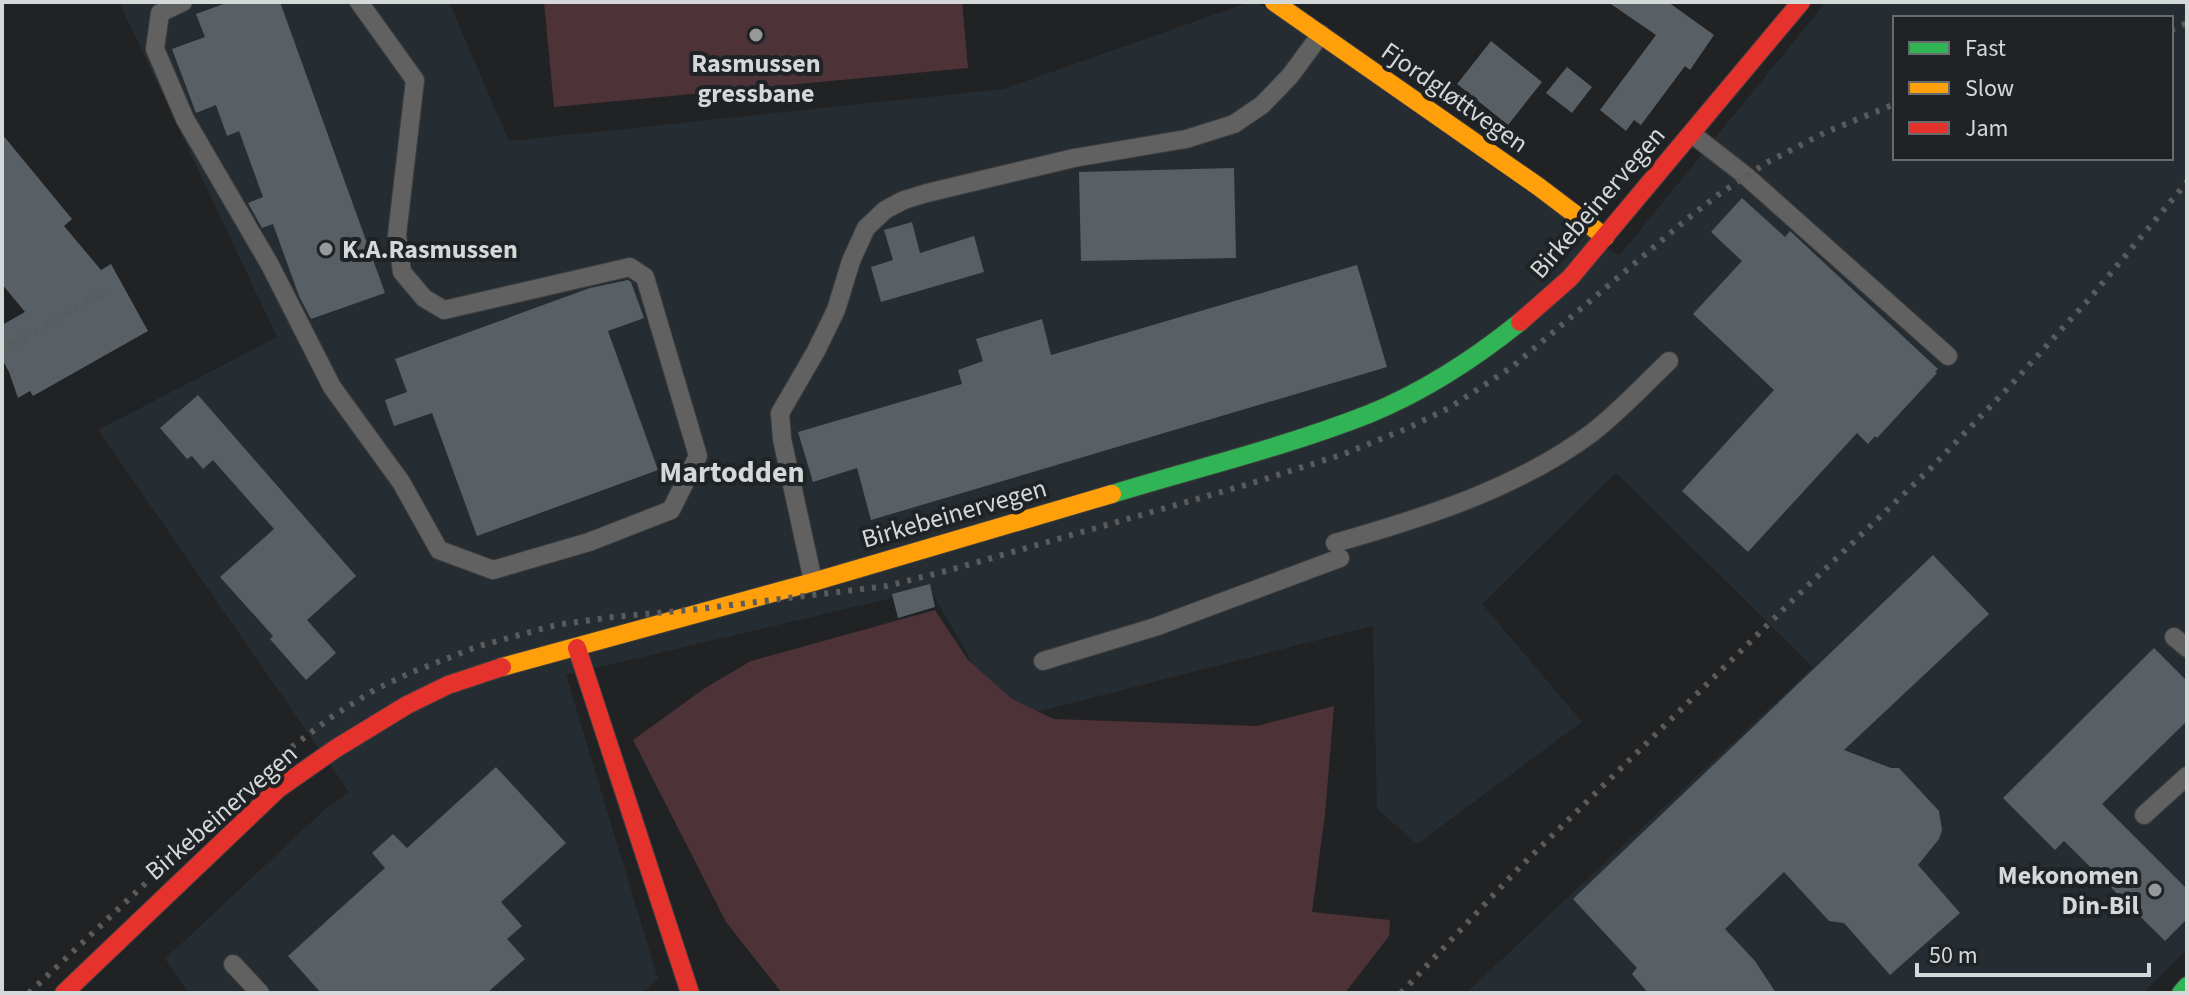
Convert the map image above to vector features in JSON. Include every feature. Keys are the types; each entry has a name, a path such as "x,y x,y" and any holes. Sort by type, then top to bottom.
{"street":[{"name":"Fjordgløttvegen","path":"1274,2 1539,187 1605,237"},
{"name":"Birkebeinervegen","path":"64,993 278,789 335,749 407,705 448,685 485,672 813,582 1297,439 1370,413 1418,390 1499,339 1570,278 1801,2"},
{"path":"577,648 690,993"},
{"path":"2181,993 2187,986"}],"lane":[{"path":"183,2 160,13 155,49 185,119 270,265 332,387 401,482 439,550 493,570 589,542 671,510 698,456 645,277 630,267 444,310 424,298 402,272 397,235 415,80 359,2"},
{"path":"813,582 782,439 780,413 836,310 851,261 866,228 885,210 927,193 1074,158 1186,139 1234,124 1262,105 1290,76 1321,34"},
{"path":"1692,134 1746,176 1948,356"},
{"path":"1043,661 1155,627 1379,531 1497,488 1593,432 1669,361"},
{"path":"2144,815 2187,776"},
{"path":"233,964 260,993"}],"shaded area":[{"path":"119,2 449,2 509,141 1003,89 1257,2 1619,256 1826,2 2187,2 2187,950 2143,993 1466,993 1813,667 1616,473 1482,604 1582,722 1417,844 1377,809 1373,626 1005,720 930,589 566,675 658,979 643,993 189,993 165,959 323,811 349,792 98,430 277,337"},
{"name":"Rasmussen gressbane","path":"544,2 962,2 968,68 554,107"},
{"path":"935,610 968,660 1012,699 1054,719 1257,726 1334,706 1325,814 1312,912 1390,920 1389,936 1345,993 782,993 726,922 633,740 705,688 751,661"}],"building":[{"path":"229,2 280,2 385,293 311,319 299,296 273,224 262,228 248,203 263,197 239,131 227,136 216,105 196,113 172,49 205,37 196,14"},
{"path":"1608,2 1668,2 1714,35 1690,70 1685,66 1641,125 1634,120 1626,131 1600,110 1656,35"},
{"path":"1491,41 1542,82 1508,125 1457,84"},
{"path":"1567,67 1592,87 1572,113 1546,93"},
{"path":"2,134 72,219 64,226 101,270 111,264 148,331 33,396 30,391 18,398 2,359 2,325 25,312 2,284"},
{"path":"1234,168 1236,258 1081,261 1079,172"},
{"path":"1742,198 1785,237 1790,231 1938,369 1877,438 1875,436 1868,444 1857,433 1748,552 1682,491 1774,390 1693,314 1742,261 1711,232"},
{"path":"912,222 920,253 974,236 984,272 881,302 871,267 893,260 884,230"},
{"path":"1357,265 1387,367 871,520 857,468 813,482 798,432 962,384 958,370 983,361 976,339 1042,319 1051,355"},
{"path":"628,280 644,318 608,331 658,470 477,536 432,413 394,426 385,400 407,392 395,359 590,288"},
{"path":"198,395 356,576 307,620 336,653 306,680 270,639 273,636 220,577 274,529 213,460 203,469 192,456 187,459 160,428"},
{"path":"1933,555 1989,614 1844,750 1891,768 1899,768 1939,811 1942,830 1939,839 1918,865 1960,913 1890,975 1844,923 1829,921 1784,872 1725,929 1755,961 1776,993 1648,993 1632,974 1637,968 1573,899"},
{"path":"930,584 935,607 898,618 892,594"},
{"path":"2154,648 2187,681 2187,721 2102,804 2187,889 2187,919 2165,941 2064,841 2055,850 2003,798"},
{"path":"496,767 566,843 501,902 522,926 507,939 525,959 487,993 321,993 288,956 385,868 372,853 393,834 407,848"}],"railway":[{"path":"2173,29 2187,23"},
{"path":"29,993 285,752 376,689 479,646 556,625 887,586 1249,484 1344,454 1449,408 1512,367 1687,219 1766,163 1826,132 1893,105"},
{"path":"1401,993 1518,869 1931,468 2090,298 2187,182"},
{"path":"2,350 107,291"}],"traffic: fast":[{"path":"1112,494 1273,447 1369,414 1448,374 1520,322"},
{"path":"2181,993 2187,986"}],"traffic: slow":[{"path":"1274,2 1539,187 1605,237"},
{"path":"502,667 813,582 1112,494"}],"traffic: jam":[{"path":"1520,322 1570,278 1801,2"},
{"path":"577,648 690,993"},
{"path":"64,993 278,789 335,749 407,705 448,685 502,667"}],"place":[{"name":"Rasmussen gressbane","path":"756,35"},
{"name":"K.A.Rasmussen","path":"326,249"},
{"name":"Mekonomen Din-Bil","path":"2155,890"}],"district":[{"name":"Martodden","path":"732,472"}]}
